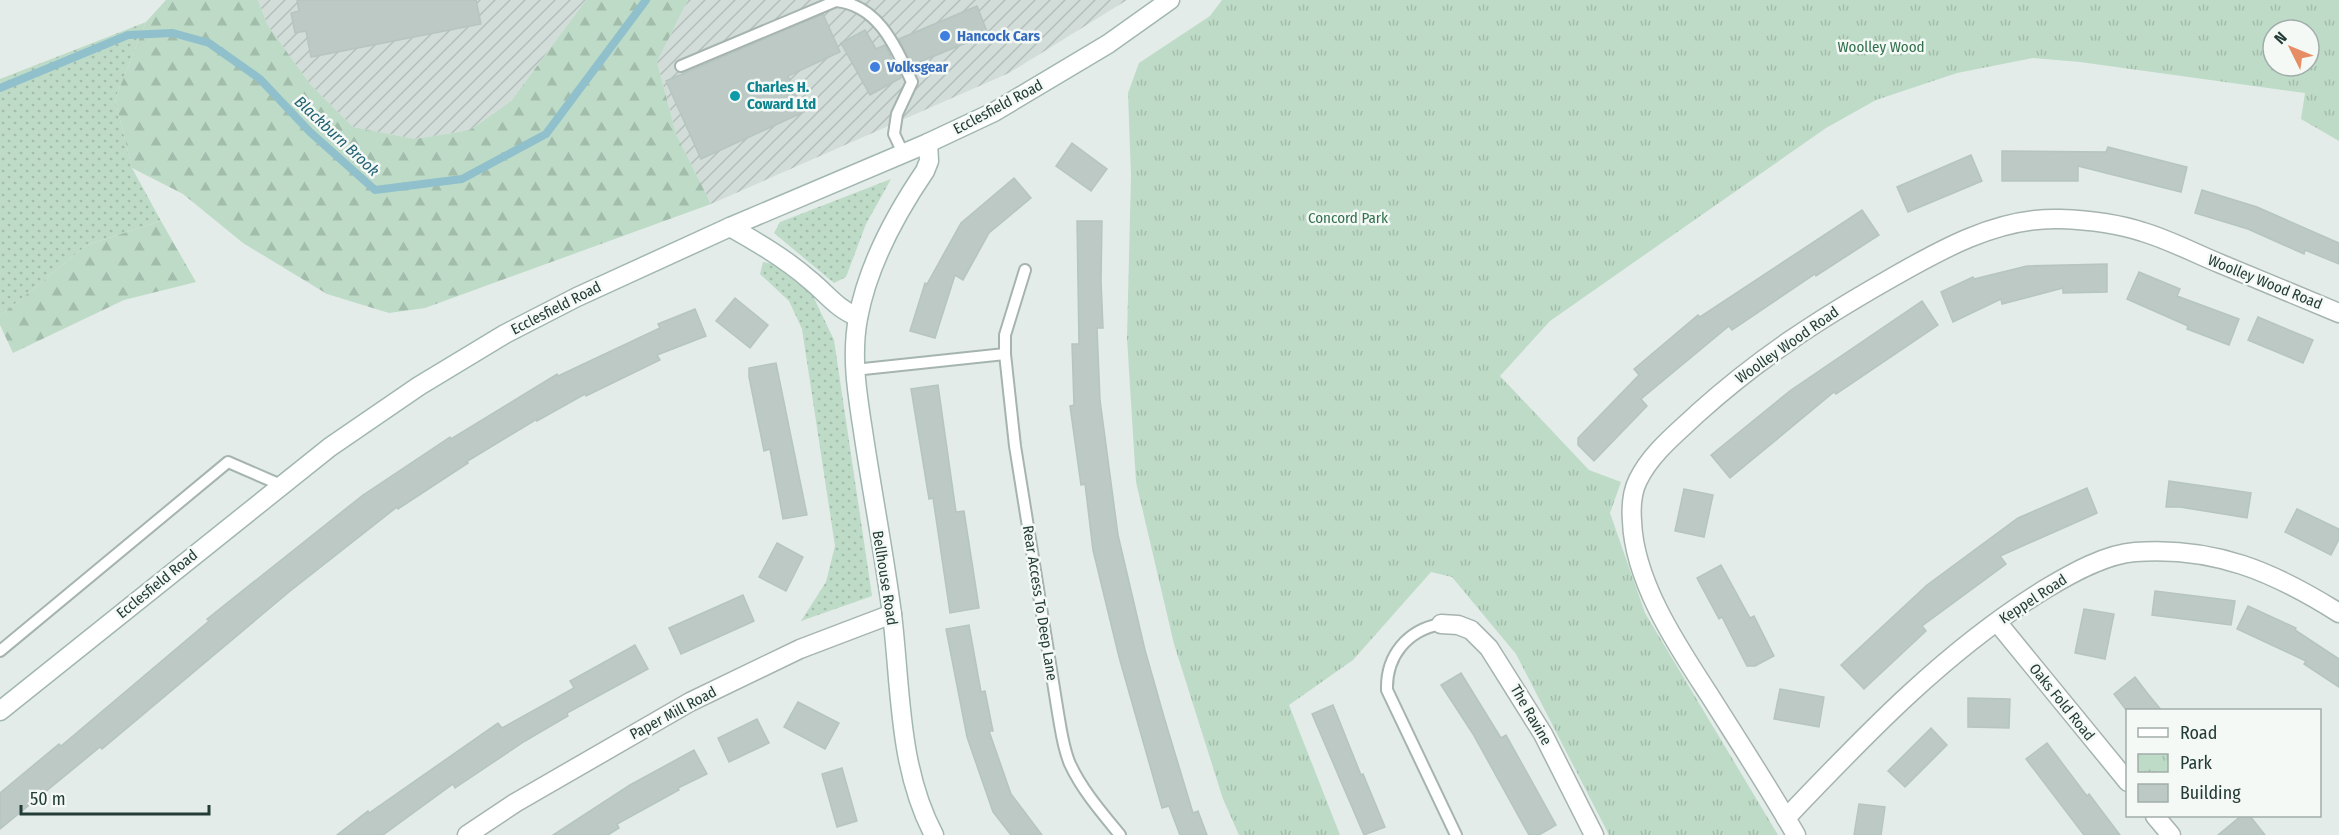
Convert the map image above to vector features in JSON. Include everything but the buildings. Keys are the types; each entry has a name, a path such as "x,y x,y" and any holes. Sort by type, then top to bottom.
{"street":[{"name":"Ecclesfield Road","path":"0,711 330,447 420,386 505,334 577,297 730,227 928,143 994,112 1108,44 1170,0"},
{"name":"Bellhouse Road","path":"928,143 929,160 925,171 890,227 872,272 858,317 854,370 892,614 903,732 912,783 934,835"},
{"name":"Woolley Wood Road","path":"1796,835 1682,652 1654,600 1639,562 1632,536 1633,495 1636,482 1661,447 1725,389 1790,338 1949,246 2017,223 2056,219 2106,222 2144,232 2339,313"},
{"path":"730,227 776,254 813,282 834,304 858,317"},
{"name":"Keppel Road","path":"1786,818 1860,740 1931,675 1997,622 2066,577 2094,563 2133,552 2178,552 2220,557 2256,569 2286,583 2339,613"},
{"name":"Paper Mill Road","path":"467,835 515,803 690,702 801,650 892,614"},
{"name":"Oaks Fold Road","path":"1997,622 2126,781"},
{"name":"The Ravine","path":"1442,624 1458,625 1471,630 1489,648 1543,734 1594,835"},
{"path":"2156,817 2171,835"}],"lane":[{"path":"681,66 836,1 852,2 870,14 893,40 912,82 897,114 894,134 903,153"},
{"name":"Rear Access To Deep Lane","path":"1025,270 1005,335 1005,354 1015,446 1062,740 1070,764 1119,835"},
{"path":"854,370 1005,354"},
{"path":"0,651 228,462 281,485"},
{"path":"1442,624 1429,626 1418,632 1394,654 1388,669 1387,690 1456,835"}],"shaded area":[{"path":"258,0 586,0 511,101 470,130 415,139 353,127 309,83 267,24"},
{"path":"688,0 1127,0 1009,73 711,204 676,134 657,62"}],"green space":[{"path":"166,0 258,0 267,24 309,83 353,127 415,139 470,130 511,101 586,0 688,0 657,62 676,134 711,204 425,308 389,313 327,294 243,243 183,194 132,168 115,99 146,22"},
{"name":"Concord Park","path":"1222,0 2339,0 2339,141 2301,119 2305,93 2080,62 2033,58 1957,73 1876,100 1826,128 1550,321 1500,376 1589,470 1621,482 1610,513 1645,613 1778,835 1609,835 1516,654 1452,577 1431,572 1353,660 1289,705 1340,835 1239,835 1223,799 1174,644 1136,482 1127,338 1131,176 1128,93 1139,63 1210,16"},
{"path":"146,22 115,99 132,168 161,221 87,245 0,316 0,79"},
{"path":"891,179 866,224 846,277 834,283 774,233 780,222"},
{"path":"161,221 196,282 124,300 13,353 0,325 0,316 87,245"},
{"path":"763,262 773,264 812,294 834,340 872,596 801,621 826,582 835,546 802,329 789,301 760,274"}],"waterway":[{"name":"Blackburn Brook","path":"0,88 128,35 173,33 209,43 260,79 310,132 375,190 462,179 546,134 646,0"}],"place":[{"name":"Hancock Cars","path":"945,36"},
{"name":"Volksgear","path":"875,67"},
{"name":"Charles H. Coward Ltd","path":"735,96"}],"park label":[{"name":"Woolley Wood","path":"1881,47"}]}
